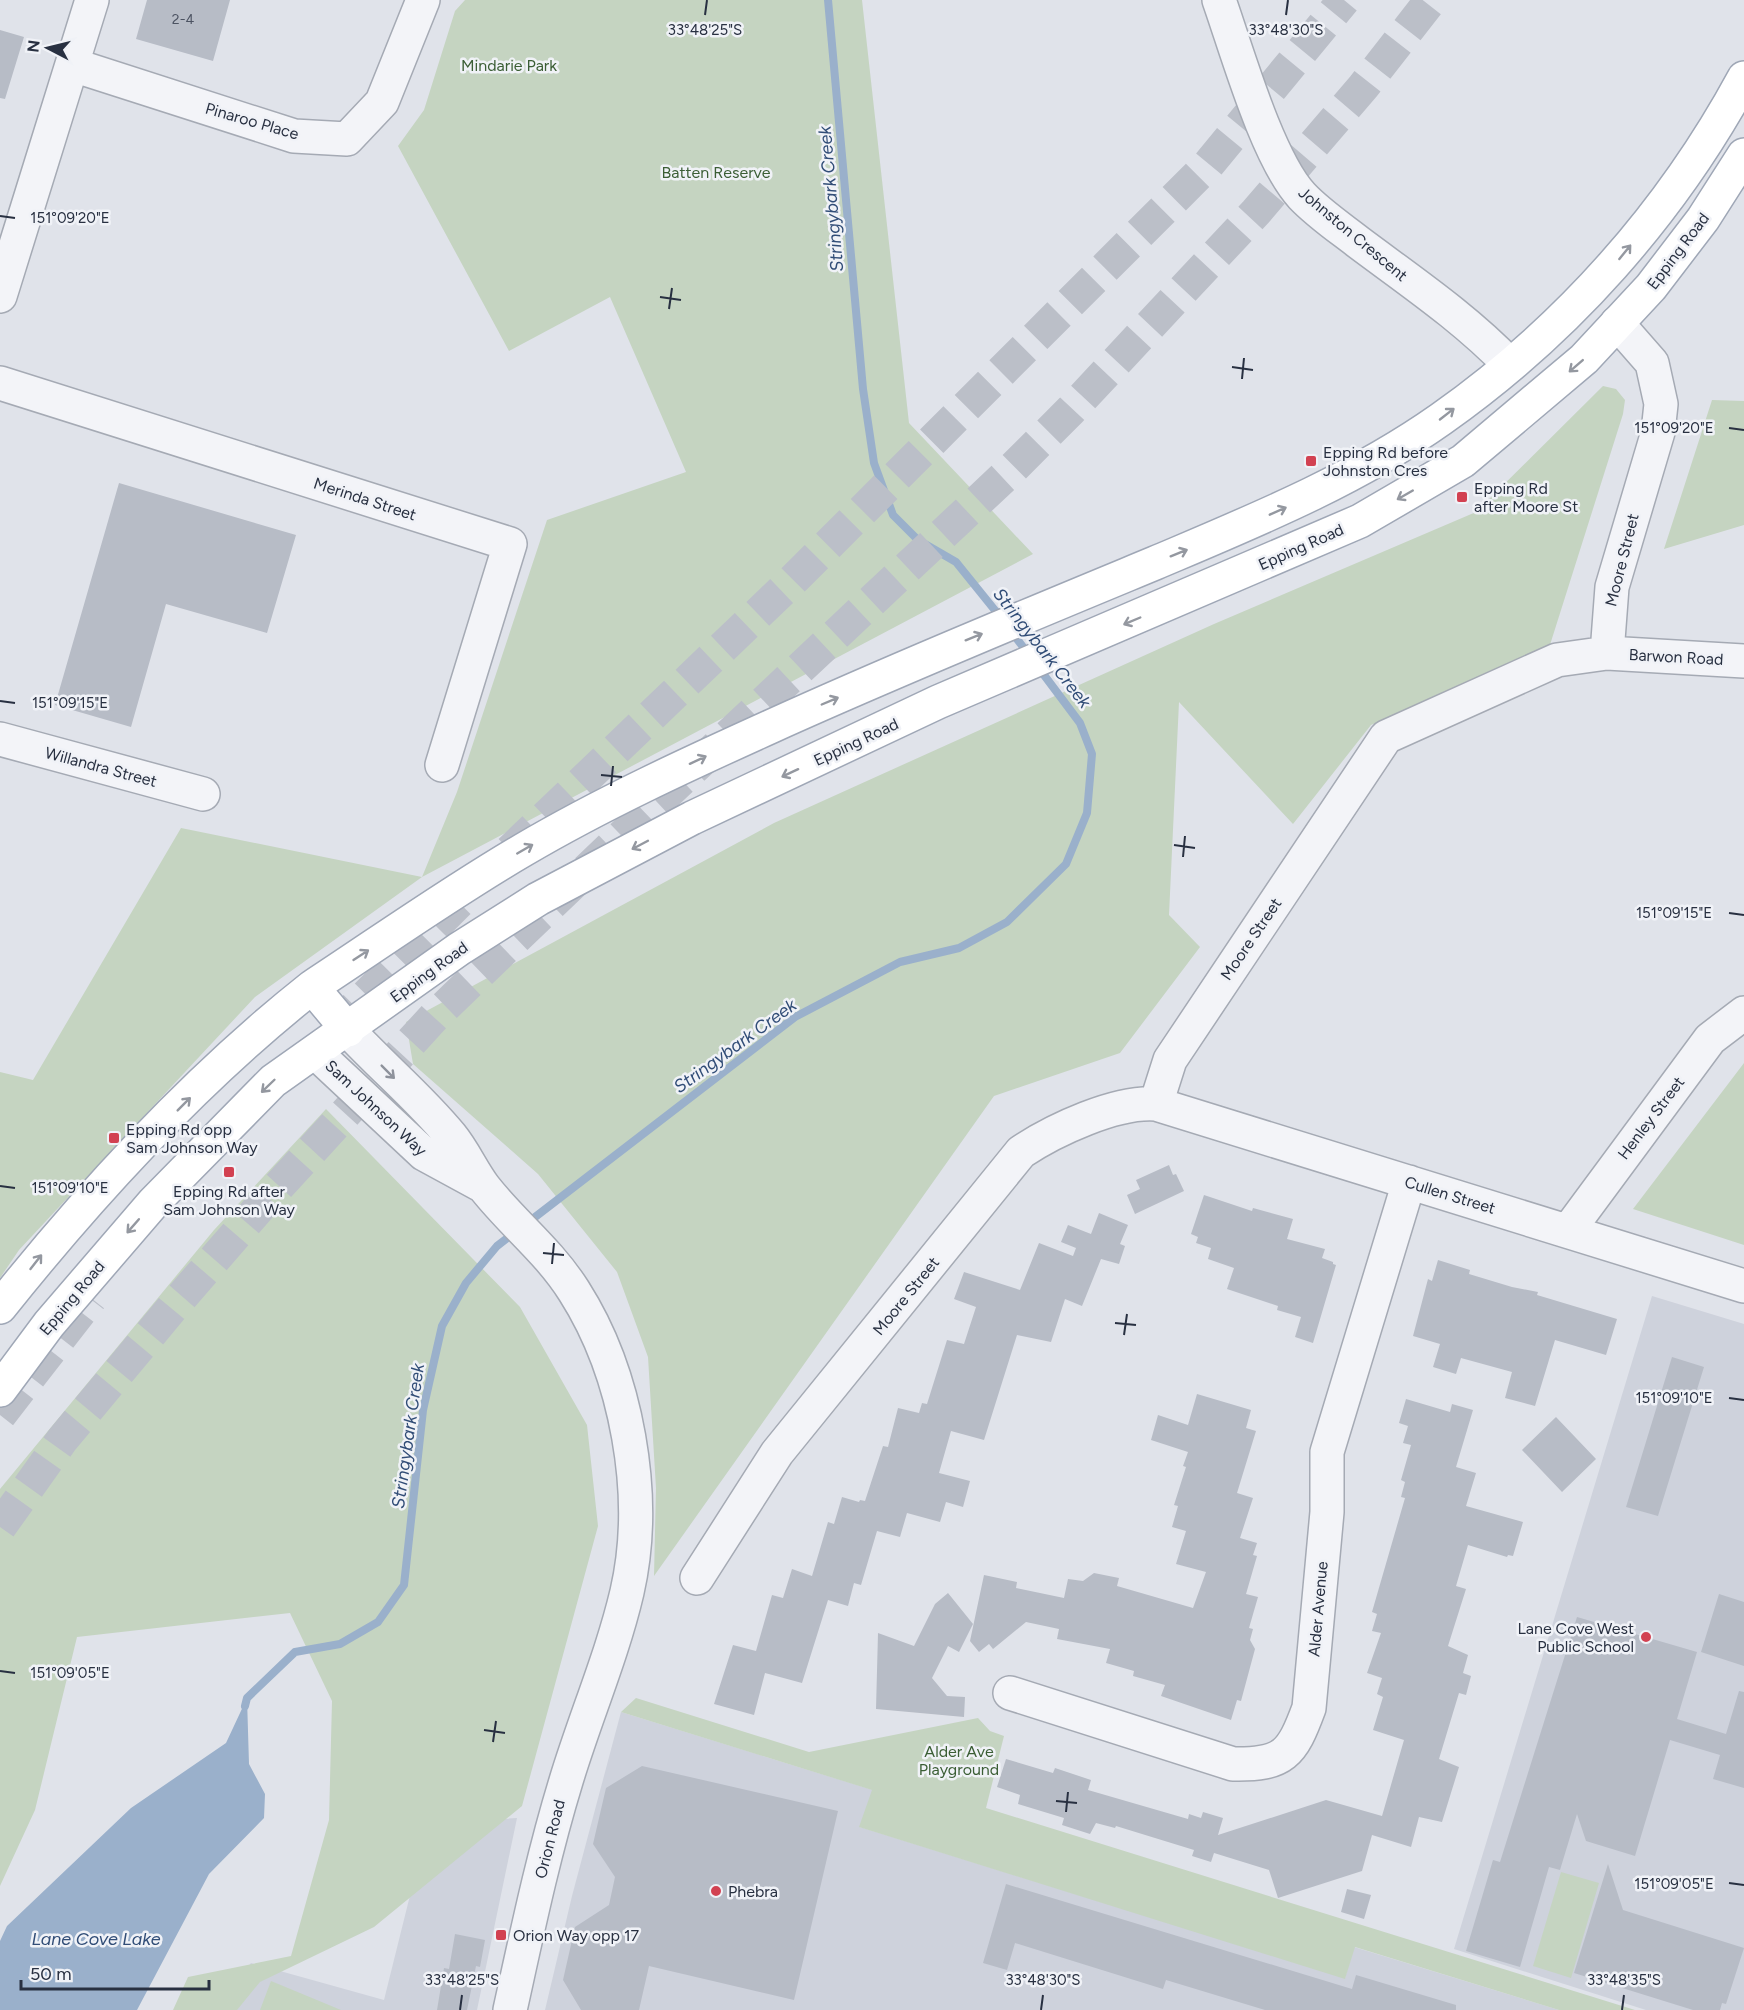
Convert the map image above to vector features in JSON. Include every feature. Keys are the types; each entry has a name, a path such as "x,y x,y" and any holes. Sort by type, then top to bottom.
{"main road":[{"path":"0,1308 46,1250 119,1170 181,1106 280,1012 312,987 467,885 575,821 696,761 920,660 1236,530 1354,473 1441,419 1510,365 1586,296 1617,263 1655,216 1696,158 1744,78"},
{"name":"Epping Road","path":"0,1390 49,1324 154,1202 273,1081 348,1030 459,949 538,899 692,818 938,702 1186,598 1360,521 1463,461 1584,359 1651,287 1703,219 1744,154"},
{"name":"Moore Street","path":"1586,296 1617,323"},
{"name":"Sam Johnson Way","path":"312,987 348,1030"},
{"name":"Sam Johnson Way","path":"280,1012 315,1052"}],"street":[{"path":"0,296 92,0"},
{"name":"Pinaroo Place","path":"73,65 294,136 347,139 382,102 423,0"},
{"name":"Johnston Crescent","path":"1219,0 1272,143 1284,171 1302,196 1394,270 1481,334 1510,365"},
{"name":"Moore Street","path":"697,1578 777,1453 1022,1152 1051,1132 1137,1102 1156,1104 1170,1060 1386,736 1557,660 1607,653 1612,587 1658,432 1661,404 1652,363 1617,323"},
{"name":"Merinda Street","path":"0,383 510,544 442,765"},
{"name":"Barwon Road","path":"1607,653 1744,661"},
{"name":"Willandra Street","path":"0,739 203,795"},
{"name":"Henley Street","path":"1568,1231 1710,1039 1744,1013"},
{"name":"Sam Johnson Way","path":"348,1030 452,1137 485,1188 550,1256 575,1292 601,1341 623,1407 631,1457 634,1516 627,1592 602,1671"},
{"name":"Sam Johnson Way","path":"315,1052 424,1154 485,1188"},
{"name":"Cullen Street","path":"1156,1104 1744,1286"},
{"name":"Alder Avenue","path":"1010,1693 1233,1764 1257,1764 1282,1757 1299,1735 1309,1708 1327,1512 1327,1452 1409,1182"},
{"name":"Orion Road","path":"510,2010 553,1825 602,1671"}],"shaded area":[{"name":"Lane Cove West Public School","path":"1652,1296 1744,1324 1744,2010 1646,2010 1454,1949"},
{"path":"621,1712 873,1790 860,1827 1345,1978 1354,1947 1559,2010 545,2010 572,1896"},
{"path":"517,1818 477,2010 213,2010 251,1963 384,2000 428,1823"}],"green space":[{"name":"Batten Reserve","path":"465,0 862,0 909,423 1033,554 422,877 457,792 547,520 686,472 610,297 509,351 398,146 424,110 455,11"},
{"path":"1603,386 1616,389 1625,400 1623,414 1549,648 1371,725 1293,824 1179,702 1169,915 1200,947 1120,1053 994,1096 654,1576 656,1488 648,1357 617,1272 538,1174 413,1064 406,1022 774,823 1214,624 1476,512"},
{"path":"1712,400 1744,401 1744,525 1664,549"},
{"path":"181,828 422,877 255,997 19,1250 0,1278 0,1072 33,1080"},
{"path":"1744,1063 1744,1245 1633,1209"},
{"path":"326,1109 520,1307 587,1425 598,1526 522,1806 374,1927 260,1982 237,2010 173,2010 188,1977 291,1956 329,1820 332,1701 290,1613 77,1637 35,1810 0,1886 0,1489 214,1230"},
{"name":"Alder Ave Playground","path":"636,1698 809,1752 978,1718 990,1731 1004,1736 986,1808 1635,2010 1559,2010 1355,1947 1345,1979 859,1827 872,1790 621,1712"},
{"path":"1561,1872 1599,1883 1571,1978 1533,1966"},
{"path":"271,1981 341,2010 260,2010"}],"water":[{"name":"Lane Cove Lake","path":"247,1698 249,1764 265,1794 264,1818 209,1874 137,2010 0,2010 0,1941 7,1926 131,1808 226,1743"}],"building":[{"path":"147,0 230,0 213,61 136,39"},
{"path":"0,30 24,37 5,99 0,98"},
{"path":"119,483 296,535 267,633 166,604 131,727 55,705"},
{"path":"1169,1165 1184,1191 1135,1214 1127,1195 1140,1189 1136,1180"},
{"path":"1204,1195 1252,1211 1253,1208 1293,1219 1287,1239 1325,1249 1322,1258 1336,1265 1313,1343 1295,1337 1301,1317 1277,1310 1278,1306 1227,1289 1234,1268 1208,1259 1211,1248 1196,1243 1198,1237 1191,1234"},
{"path":"1099,1213 1128,1225 1120,1244 1125,1246 1119,1264 1101,1259 1082,1306 1065,1299 1051,1342 1017,1335 984,1440 951,1431 939,1473 970,1481 963,1507 946,1502 940,1522 907,1513 900,1537 877,1531 861,1585 854,1583 848,1606 828,1600 802,1683 765,1673 754,1715 714,1704 733,1645 756,1651 772,1595 783,1598 792,1569 812,1576 828,1522 834,1524 842,1497 859,1502 860,1500 865,1501 883,1446 888,1447 898,1408 919,1413 922,1403 927,1404 947,1340 964,1344 976,1307 954,1299 964,1272 1020,1290 1039,1243 1073,1256 1076,1248 1061,1242 1068,1225 1091,1234"},
{"path":"1438,1260 1470,1270 1469,1274 1538,1292 1537,1295 1617,1319 1606,1355 1555,1340 1535,1406 1505,1398 1512,1372 1461,1358 1456,1374 1433,1367 1440,1344 1413,1336 1428,1279 1432,1281"},
{"path":"1672,1357 1704,1367 1658,1516 1626,1507"},
{"path":"1197,1394 1251,1410 1246,1428 1256,1431 1237,1493 1253,1498 1240,1538 1257,1543 1253,1555 1257,1556 1246,1594 1258,1597 1249,1628 1253,1629 1250,1640 1255,1649 1241,1701 1237,1700 1231,1720 1161,1696 1165,1685 1133,1676 1134,1671 1106,1663 1110,1649 1057,1639 1059,1629 1026,1622 993,1649 989,1644 979,1652 970,1641 984,1575 1017,1582 1016,1588 1064,1598 1068,1579 1083,1581 1094,1573 1119,1578 1117,1586 1193,1608 1206,1572 1176,1564 1186,1531 1172,1527 1178,1506 1174,1505 1186,1467 1183,1466 1188,1452 1151,1440 1158,1415 1188,1425"},
{"path":"1406,1399 1450,1412 1452,1404 1473,1410 1456,1467 1476,1473 1466,1506 1523,1522 1513,1556 1508,1555 1507,1557 1468,1545 1456,1586 1466,1589 1448,1646 1468,1655 1463,1673 1471,1676 1466,1695 1459,1693 1439,1759 1459,1767 1442,1822 1419,1817 1411,1847 1372,1835 1362,1871 1278,1898 1269,1870 1214,1853 1211,1862 1192,1856 1194,1850 1116,1826 1115,1828 1096,1823 1090,1834 1062,1825 1064,1818 1018,1804 1020,1795 997,1787 1006,1759 1053,1773 1055,1768 1091,1780 1088,1790 1188,1819 1189,1814 1201,1818 1203,1812 1223,1818 1218,1835 1326,1800 1382,1816 1404,1740 1373,1730 1383,1697 1377,1694 1382,1678 1367,1673 1381,1633 1372,1631 1377,1614 1372,1612 1405,1498 1401,1497 1405,1482 1401,1480 1411,1445 1403,1443 1408,1426 1399,1423"},
{"path":"1556,1417 1596,1459 1562,1492 1522,1450"},
{"path":"948,1593 973,1624 959,1652 948,1646 932,1678 947,1696 965,1697 964,1717 876,1709 878,1633 914,1646 935,1604"},
{"path":"1719,1594 1744,1602 1744,1666 1701,1652"},
{"path":"1577,1617 1697,1652 1677,1719 1726,1734 1739,1691 1744,1692 1744,1788 1713,1779 1720,1755 1670,1740 1635,1856 1586,1841 1577,1814 1560,1870 1549,1867 1520,1967 1466,1951 1493,1860 1500,1862"},
{"name":"Phebra","path":"642,1766 838,1811 794,2000 649,1966 639,2010 581,2010 563,1980 575,1927 609,1905 615,1877 593,1844 606,1788"},
{"path":"1608,1864 1623,1910 1744,1948 1726,2004 1722,2003 1720,2010 1693,2010 1574,1973"},
{"path":"1006,1884 1352,1989 1356,1975 1456,2005 1456,2010 1265,2010 1166,1980 1163,1989 1015,1943 1007,1970 983,1963"},
{"path":"1347,1889 1371,1895 1364,1919 1341,1912"},
{"path":"455,1934 485,1940 480,1967 476,1966 467,2010 437,2010 444,1968 449,1969"}],"waterway":[{"name":"Stringybark Creek","path":"828,0 863,389 874,463 893,515 918,540 956,562 1002,619"},
{"name":"Stringybark Creek","path":"1011,631 1029,655"},
{"name":"Stringybark Creek","path":"526,1224 795,1017 900,962 959,948 1007,922 1066,864 1087,813 1092,754 1080,723 1038,667"},
{"name":"Stringybark Creek","path":"245,1706 247,1698 295,1652 340,1644 378,1622 404,1585 423,1410 442,1326 466,1283 497,1246 514,1233"}],"tunnel":[{"path":"510,851 790,583 1208,165 1344,0"},
{"path":"0,1527 62,1440 172,1308 265,1201 434,1017 646,813 1007,474 1071,410 1256,212 1363,87 1431,0"},
{"path":"332,1030 467,894"},
{"path":"0,1415 91,1298"}],"place":[{"name":"Epping Rd before Johnston Cres","path":"1311,461"},
{"name":"Epping Rd after Moore St","path":"1462,497"},
{"name":"Epping Rd opp Sam Johnson Way","path":"114,1138"},
{"name":"Epping Rd after Sam Johnson Way","path":"229,1172"},
{"name":"Lane Cove West Public School","path":"1646,1637"},
{"name":"Phebra","path":"716,1891"},
{"name":"Orion Way opp 17","path":"501,1935"}],"park label":[{"name":"Mindarie Park","path":"509,65"}]}
